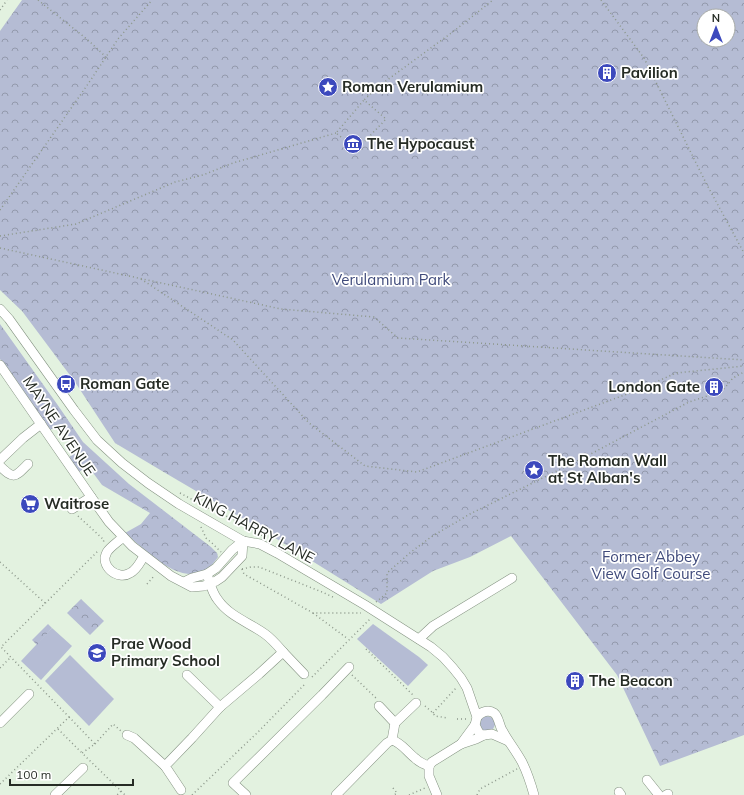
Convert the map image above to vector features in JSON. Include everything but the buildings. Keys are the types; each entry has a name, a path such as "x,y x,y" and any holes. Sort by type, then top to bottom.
{"street":[{"name":"KING HARRY LANE","path":"0,309 9,319 97,440 122,463 179,504 243,541 260,544 367,612 419,639 431,647 461,678 470,694 489,711"},
{"name":"MAYNE AVENUE","path":"0,364 109,522 144,556 171,576 192,587 210,584 238,567 242,556 243,541"},
{"path":"0,460 23,438 41,424"},
{"path":"0,466 9,475 12,475 18,474 28,464"},
{"path":"72,509 91,497"},
{"path":"123,537 107,551 105,563 110,569 124,576 137,567 144,556"},
{"path":"184,582 207,574 216,568 232,550 243,541"},
{"path":"207,574 217,599 225,608 273,640 307,678"},
{"path":"419,639 434,626 512,578"},
{"path":"165,766 220,707 283,652"},
{"path":"246,795 232,783 348,668"},
{"path":"187,675 220,707"},
{"path":"0,723 29,694"},
{"name":"KING HARRY LANE","path":"470,694 472,719 480,734 508,741"},
{"path":"336,795 387,743 392,740 395,723 417,701"},
{"path":"379,706 395,723"},
{"path":"462,744 472,719 482,712 489,711 494,713 497,716 499,725 508,741 523,764 534,795"},
{"path":"437,795 428,776 429,766 432,762 462,744 496,732 499,725"},
{"path":"127,736 134,738 165,766 181,790"},
{"path":"392,740 397,742 422,764 429,766"},
{"path":"55,795 83,768"},
{"path":"647,780 664,795"}],"path":[{"path":"0,10 7,0"},
{"path":"38,0 88,40 106,57"},
{"path":"0,210 118,39 152,0"},
{"path":"0,236 76,224 175,182 203,175 233,163 336,133 364,100 379,86 454,31 492,0"},
{"path":"601,0 644,58 706,183 744,253"},
{"path":"364,100 386,120 365,141"},
{"path":"336,133 341,137"},
{"path":"0,248 281,309 374,317 398,338 744,360"},
{"path":"139,278 233,340 309,423 365,466 417,472 638,390 676,372 744,366"},
{"path":"192,795 256,734 307,678 349,640 367,612 387,593 387,573 411,552 444,529 470,514 585,457 689,402 717,394 733,378 744,372"},
{"path":"208,508 251,527 266,538"},
{"path":"72,509 104,540 102,545"},
{"path":"206,538 226,557"},
{"path":"95,744 0,647 100,549"},
{"path":"0,562 45,603"},
{"path":"238,567 244,574 313,613 349,640"},
{"path":"238,567 259,567 336,599"},
{"path":"147,584 156,573"},
{"path":"313,613 367,612"},
{"path":"366,649 417,701 435,716 448,718"},
{"path":"0,668 11,657"},
{"path":"348,668 379,701 379,706"},
{"path":"432,713 459,686"},
{"path":"0,784 69,717"},
{"path":"457,719 472,719"},
{"path":"82,753 95,744 112,724 127,736"},
{"path":"58,729 125,795"},
{"path":"477,795 480,789 517,769 520,774"},
{"path":"409,795 432,785"},
{"path":"392,788 397,793 394,795"},
{"path":"117,795 121,791"}],"green space":[{"name":"Verulamium Park","path":"22,0 744,0 744,735 660,766 617,675 511,536 470,557 433,571 381,604 264,531 115,443 75,382 22,311 0,290 0,31"},
{"path":"0,324 83,442 129,484 217,553 218,557 207,570 195,574 184,573 173,569 152,556 125,533 141,524 150,513 102,485 88,466 79,472 69,457 78,451 61,424 50,430 0,359"},
{"path":"81,599 104,621 90,635 67,613"},
{"path":"48,624 52,628 37,645 32,640"},
{"path":"373,624 428,665 408,686 357,639"},
{"path":"52,628 72,646 41,680 21,661"},
{"path":"70,655 114,699 89,726 45,681"},
{"path":"485,716 491,717 494,721 495,725 492,731 483,731 479,726 480,720"}],"place":[{"name":"Pavilion","path":"607,73"},
{"name":"Roman Verulamium","path":"328,87"},
{"name":"The Hypocaust","path":"353,144"},
{"name":"Roman Gate","path":"66,384"},
{"name":"London Gate","path":"714,387"},
{"name":"The Roman Wall at St Alban's","path":"534,470"},
{"name":"Waitrose","path":"30,504"},
{"name":"Prae Wood Primary School","path":"97,653"},
{"name":"The Beacon","path":"575,681"}],"park label":[{"name":"Former Abbey View Golf Course","path":"651,566"}]}
